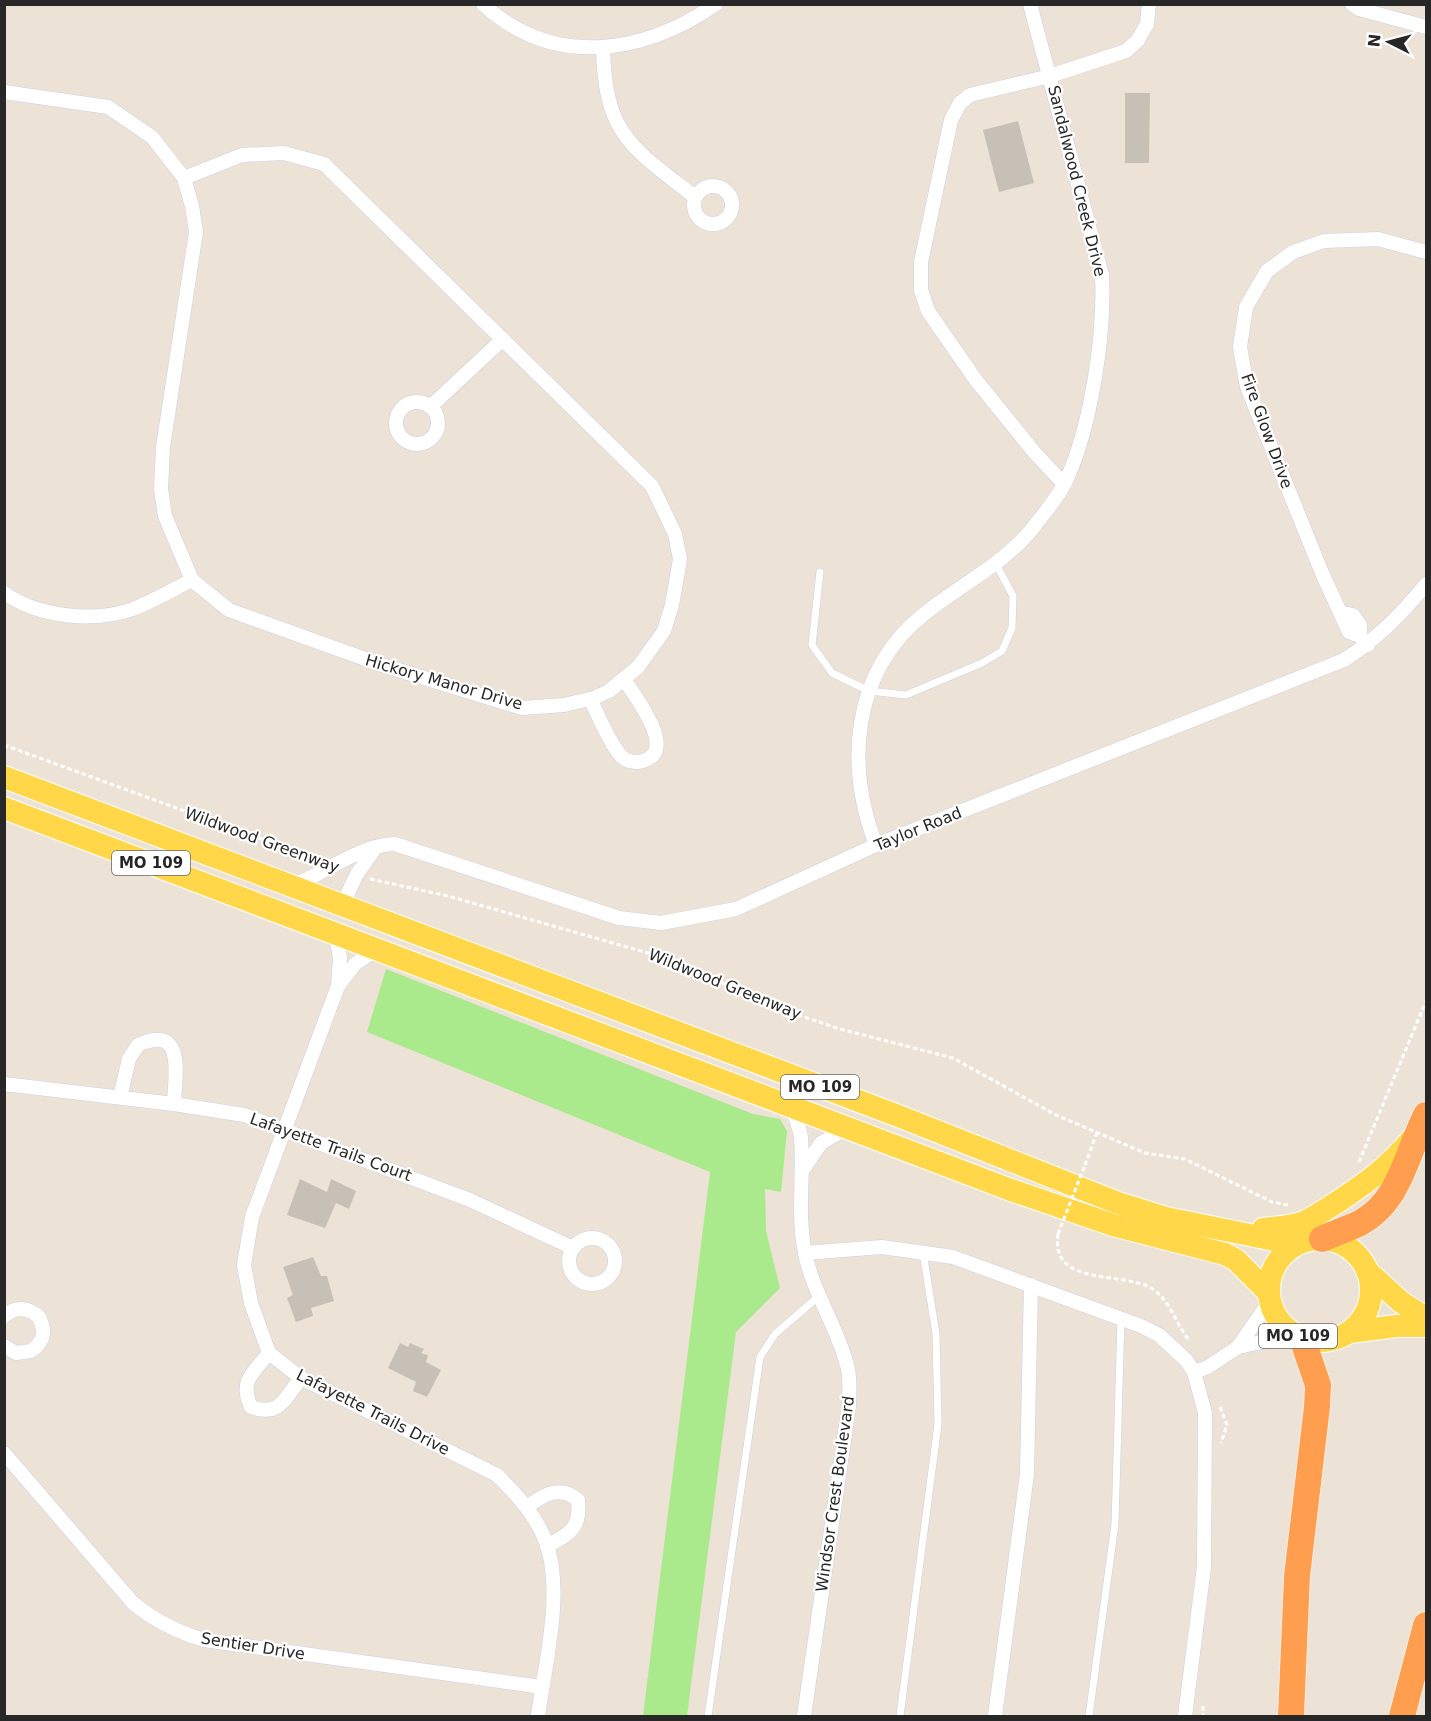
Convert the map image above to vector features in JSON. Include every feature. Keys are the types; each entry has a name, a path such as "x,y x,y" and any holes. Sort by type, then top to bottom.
{"highway":[{"path":"1313,1240 1360,1222 1378,1210 1400,1178 1421,1125"},
{"path":"1292,1716 1297,1576 1318,1385 1298,1336"},
{"path":"1402,1716 1426,1624"}],"main road":[{"name":"MO 109","path":"4,777 911,1121 1109,1200 1166,1218 1279,1241 1338,1242 1352,1251 1367,1271 1401,1302 1426,1318"},
{"name":"MO 109","path":"4,808 1072,1212 1225,1254 1236,1260 1269,1297 1281,1324 1298,1336 1327,1341 1350,1332 1396,1326 1426,1326"},
{"path":"297,918 323,914 342,905"},
{"path":"1237,1231 1290,1226 1306,1221 1388,1167 1421,1125"},
{"path":"1269,1297 1271,1276 1278,1261 1290,1249 1313,1240"},
{"path":"1350,1332 1362,1320 1369,1304 1371,1288 1367,1271"}],"street":[{"path":"483,4 512,27 537,39 565,45 603,48 644,41 671,32 716,4"},
{"name":"Sandalwood Creek Drive","path":"876,845 858,779 857,747 869,691 893,647 908,628 996,564 1024,539 1064,484 1085,430 1104,303 1102,275 1030,4"},
{"path":"1064,484 1034,452 975,379 928,311 921,283 921,262 954,111 970,95 1050,76 1126,51 1138,40 1147,24 1149,4"},
{"path":"1352,4 1359,9 1426,27"},
{"path":"603,48 608,101 629,144 695,196"},
{"name":"Hickory Manor Drive","path":"4,92 108,107 152,137 184,177 196,232 163,447 161,489 165,516 192,580 229,610 382,665 522,708 564,705 590,699 609,691 638,667 664,631 678,580 680,559 675,534 652,486 324,164 284,153 242,155 184,177"},
{"name":"Fire Glow Drive","path":"1364,640 1349,632 1343,613 1322,573 1247,387 1240,347 1246,307 1267,271 1293,252 1324,241 1378,239 1426,252"},
{"path":"430,407 503,339"},
{"path":"4,593 30,608 82,616 108,615 132,609 192,580"},
{"name":"Taylor Road","path":"292,886 378,846 395,844 619,918 662,923 736,909 876,845 1344,660 1364,640 1394,622 1426,584"},
{"path":"590,699 621,756 634,762 648,759 657,748 657,734 624,679"},
{"path":"342,905 357,874 378,846"},
{"path":"336,933 340,958 338,986"},
{"path":"301,1378 276,1408 265,1412 251,1407 245,1395 245,1383 269,1353 251,1303 244,1265 252,1217 283,1128 338,986 355,964 377,949"},
{"path":"120,1097 132,1053 138,1045 159,1040 168,1043 176,1056 174,1104"},
{"name":"Lafayette Trails Court","path":"4,1084 120,1097 244,1115 470,1200 573,1248"},
{"name":"Windsor Crest Boulevard","path":"792,1107 801,1135 800,1198 805,1253 818,1297 848,1366 849,1406 804,1716"},
{"path":"802,1172 821,1143 847,1128"},
{"path":"805,1253 882,1247 953,1257 1121,1319 1159,1335 1175,1348 1194,1372 1205,1413 1206,1544 1185,1716"},
{"path":"994,1716 1027,1474 1031,1285"},
{"path":"1238,1347 1269,1297"},
{"path":"4,1316 18,1308 26,1309 39,1317 44,1332 42,1340 31,1351 16,1353 4,1346"},
{"path":"1194,1372 1238,1347 1298,1336"},
{"name":"Lafayette Trails Drive","path":"269,1353 301,1378 497,1475 527,1507 547,1546 554,1593 538,1716"},
{"name":"Sentier Drive","path":"4,1453 133,1603 154,1620 185,1634 204,1640 542,1687"},
{"path":"527,1507 542,1496 556,1491 570,1493 578,1500 580,1515 575,1528 547,1546"}],"lane":[{"path":"820,572 812,645 832,673 869,691 906,695 982,663 1002,651 1012,628 1013,596 996,564"},
{"path":"900,1716 938,1424 936,1334 923,1252"},
{"path":"708,1716 760,1357 775,1334 818,1297"},
{"path":"1089,1716 1115,1524 1121,1319"}],"path":[{"name":"Wildwood Greenway","path":"4,745 334,866"},
{"name":"Wildwood Greenway","path":"357,874 382,883 448,896 662,957 694,969 768,1005 840,1029 953,1058 1035,1104 1145,1153 1185,1159 1272,1202 1288,1205 1297,1203"},
{"path":"1357,1167 1426,1001"},
{"path":"1097,1132 1058,1234 1059,1249 1070,1267 1087,1275 1120,1278 1153,1289 1162,1296 1175,1323 1192,1345"}],"green space":[{"path":"386,969 753,1114 780,1119 787,1131 781,1192 765,1189 766,1231 780,1288 736,1332 687,1716 643,1716 710,1172 367,1032"}],"building":[{"path":"1125,93 1150,93 1149,163 1125,163"},
{"path":"1018,121 1034,183 999,192 983,130"},
{"path":"300,1179 327,1192 331,1179 356,1191 349,1209 336,1203 325,1228 287,1215"},
{"path":"313,1257 321,1276 327,1276 334,1301 311,1308 313,1316 296,1322 287,1298 293,1295 283,1267"},
{"path":"400,1343 408,1347 410,1343 424,1349 421,1353 428,1355 426,1362 441,1370 427,1397 413,1391 416,1382 388,1368"}]}
